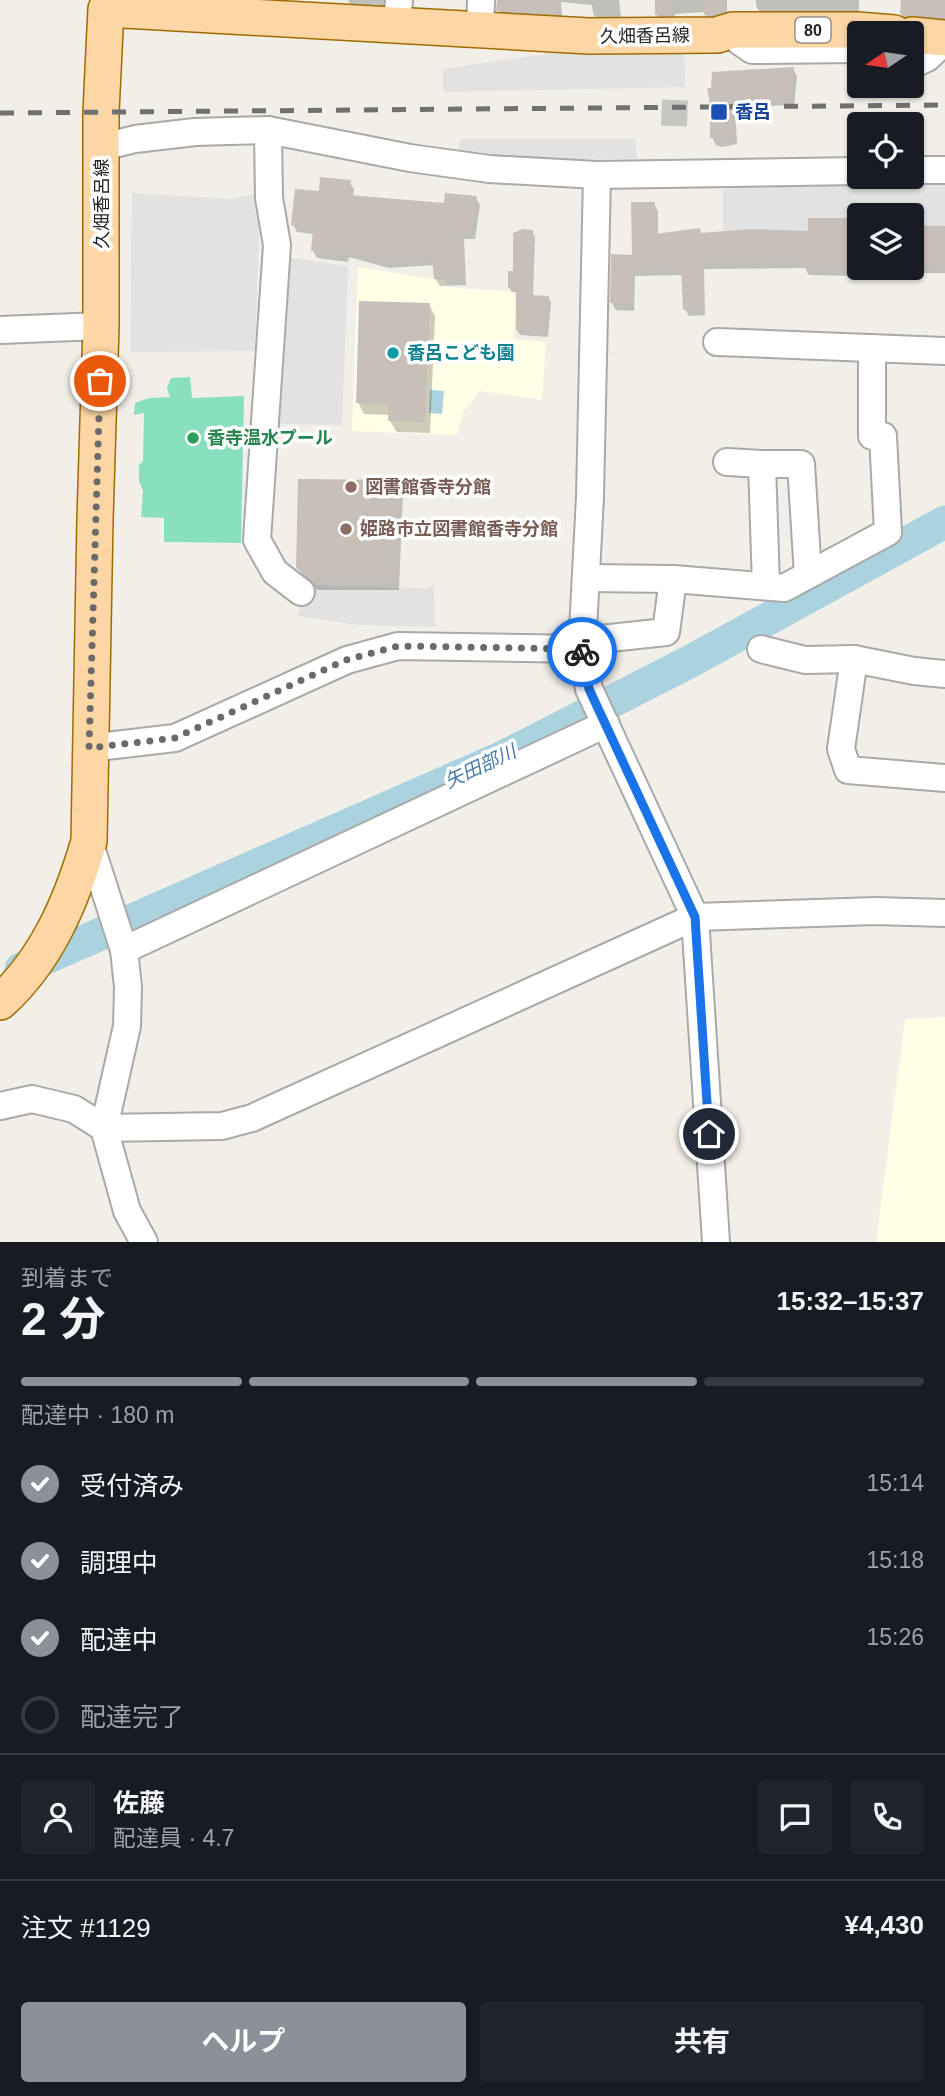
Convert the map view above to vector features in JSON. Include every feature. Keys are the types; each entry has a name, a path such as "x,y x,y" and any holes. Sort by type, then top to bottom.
{"main road":[{"name":"久畑香呂線","path":"4,998 40,953 61,919 77,882 89,841 89,748 101,326 101,112 106,4 481,15 589,36 717,35 733,15"},
{"name":"80","path":"733,15 847,29"},
{"path":"924,36 945,39"}],"street":[{"path":"733,15 738,41 752,50 847,49"},
{"path":"924,59 945,39"},
{"path":"268,130 269,198 277,245 257,540 275,572 301,592"},
{"path":"103,146 135,139 195,132 268,130 410,158 489,169 597,176 847,171"},
{"path":"924,170 945,170"},
{"path":"597,176 590,497 582,645 589,689 695,917 716,1242"},
{"path":"0,330 101,326"},
{"path":"717,342 945,351"},
{"path":"586,578 673,579 784,588 888,532 883,436 872,436 872,348"},
{"path":"727,462 801,464 808,575"},
{"path":"762,464 766,585"},
{"path":"89,748 175,738 346,660 398,646 582,645 666,632 673,579"},
{"path":"761,649 805,660 854,659 945,674"},
{"path":"854,659 841,749 848,770 945,779"},
{"path":"124,950 606,724"},
{"path":"89,841 124,950 128,987 127,1026 104,1128 127,1211 144,1242"},
{"path":"0,1106 32,1099 74,1109 104,1128 222,1126 252,1118 695,917 876,911 945,914"}],"shaded area":[{"path":"684,38 685,87 443,92 443,69 546,54 552,39"},
{"path":"460,139 635,139 637,159 524,159 458,152"},
{"path":"945,182 945,226 924,225 924,203 847,203 847,218 808,218 808,231 723,231 723,189 847,185 847,189 924,189 924,183"},
{"path":"132,193 228,199 256,194 259,229 255,351 130,352"},
{"path":"284,257 348,266 342,425 274,424"},
{"path":"358,267 446,281 446,287 515,292 514,339 546,342 542,400 480,391 464,411 456,435 352,431"},
{"path":"302,585 426,588 434,585 435,627 358,625 298,616"},
{"path":"945,1017 945,1242 876,1242 905,1019"}],"green space":[{"name":"香寺温水プール","path":"190,377 192,398 244,396 241,543 164,542 164,518 141,517 143,490 139,481 139,465 143,461 144,413 134,415 135,403 150,398 170,397 167,388 171,378"}],"water":[{"path":"430,390 444,391 442,414 429,413"}],"building":[{"path":"497,0 558,0 559,14 496,11"},
{"path":"655,0 672,0 673,15 655,15"},
{"path":"704,0 725,0 725,11 704,15"},
{"path":"901,0 945,0 945,18 900,14"},
{"path":"794,67 791,98 732,100 733,137 716,140 710,138 710,121 713,121 707,88 711,88 712,72"},
{"path":"320,177 351,180 349,195 444,203 445,193 477,196 471,232 460,232 462,278 434,279 432,257 384,261 345,251 345,255 311,251 313,228 291,225 295,189 319,191"},
{"path":"631,202 655,202 655,234 700,228 701,233 751,229 808,231 808,218 847,218 847,270 804,268 803,261 701,262 702,308 683,310 681,268 631,270 631,304 610,303 611,254 632,255"},
{"path":"924,225 945,226 945,267 924,266"},
{"path":"523,229 533,230 531,295 549,296 546,333 516,330 516,287 508,288 508,271 513,271 513,233"},
{"name":"香呂こども園","path":"359,301 430,303 425,422 388,421 389,405 356,403"},
{"name":"姫路市立図書館香寺分館","path":"298,479 398,480 394,579 310,579 296,568"}],"waterway":[{"name":"矢田部川","path":"21,969 503,757 691,661 945,522"}],"tunnel":[{"path":"674,126 675,98"}],"railway":[{"path":"0,113 945,105"}],"way so far":[{"path":"100,381 89,748 175,738 346,660 398,646 582,649 582,652"}],"place":[{"name":"香呂","path":"719,112"},
{"name":"香呂こども園","path":"393,353"},
{"name":"香寺温水プール","path":"193,438"},
{"name":"図書館香寺分館","path":"351,487"},
{"name":"姫路市立図書館香寺分館","path":"346,529"}],"route":[{"path":"582,652 589,689 695,917 709,1134"}]}
